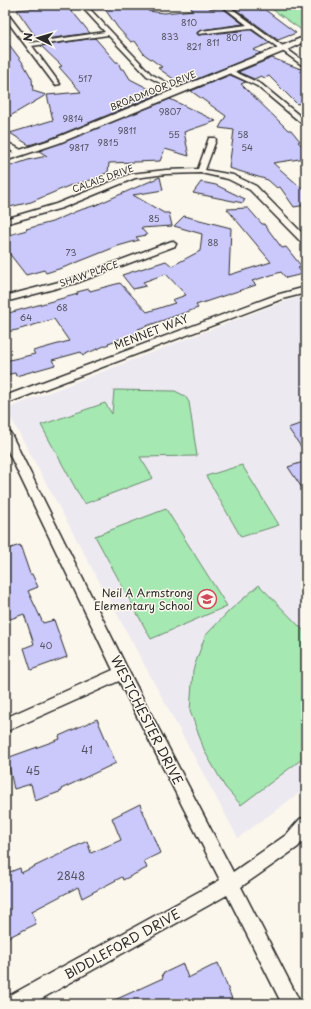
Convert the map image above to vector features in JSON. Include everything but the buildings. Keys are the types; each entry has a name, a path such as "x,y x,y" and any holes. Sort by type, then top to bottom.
{"street":[{"path":"83,5 149,74 179,90"},
{"path":"224,5 306,66"},
{"path":"5,14 57,84"},
{"path":"201,33 252,26"},
{"path":"29,46 110,34"},
{"name":"BROADMOOR DRIVE","path":"5,158 56,141 306,38"},
{"path":"229,71 259,85 306,125"},
{"path":"294,114 306,112"},
{"path":"201,171 212,140"},
{"path":"5,143 20,153"},
{"name":"CALAIS DRIVE","path":"5,222 59,206 134,176 166,172 201,171 230,177 253,188 306,242"},
{"name":"SHAW PLACE","path":"5,299 73,281 172,244"},
{"name":"MENNET WAY","path":"5,400 279,297 306,290"},
{"name":"WESTCHESTER DRIVE","path":"5,434 122,673 292,1004"},
{"path":"5,726 122,673"},
{"name":"BIDDLEFORD DRIVE","path":"14,1004 230,884 292,841 306,825"}],"shaded area":[{"name":"Neil A Armstrong Elementary School","path":"306,296 306,788 238,838 6,409 282,302"}],"green space":[{"path":"266,5 306,5 306,30 303,31"},
{"path":"114,390 175,391 185,396 189,402 197,456 140,457 153,478 84,504 41,425 105,403 112,414"},
{"path":"242,465 279,525 241,537 206,476"},
{"path":"166,509 227,606 151,639 95,536"},
{"path":"259,585 306,633 306,756 241,805 225,787 205,752 190,711 193,670 205,636 229,611"}],"place":[{"name":"Neil A Armstrong Elementary School","path":"207,599"}]}
